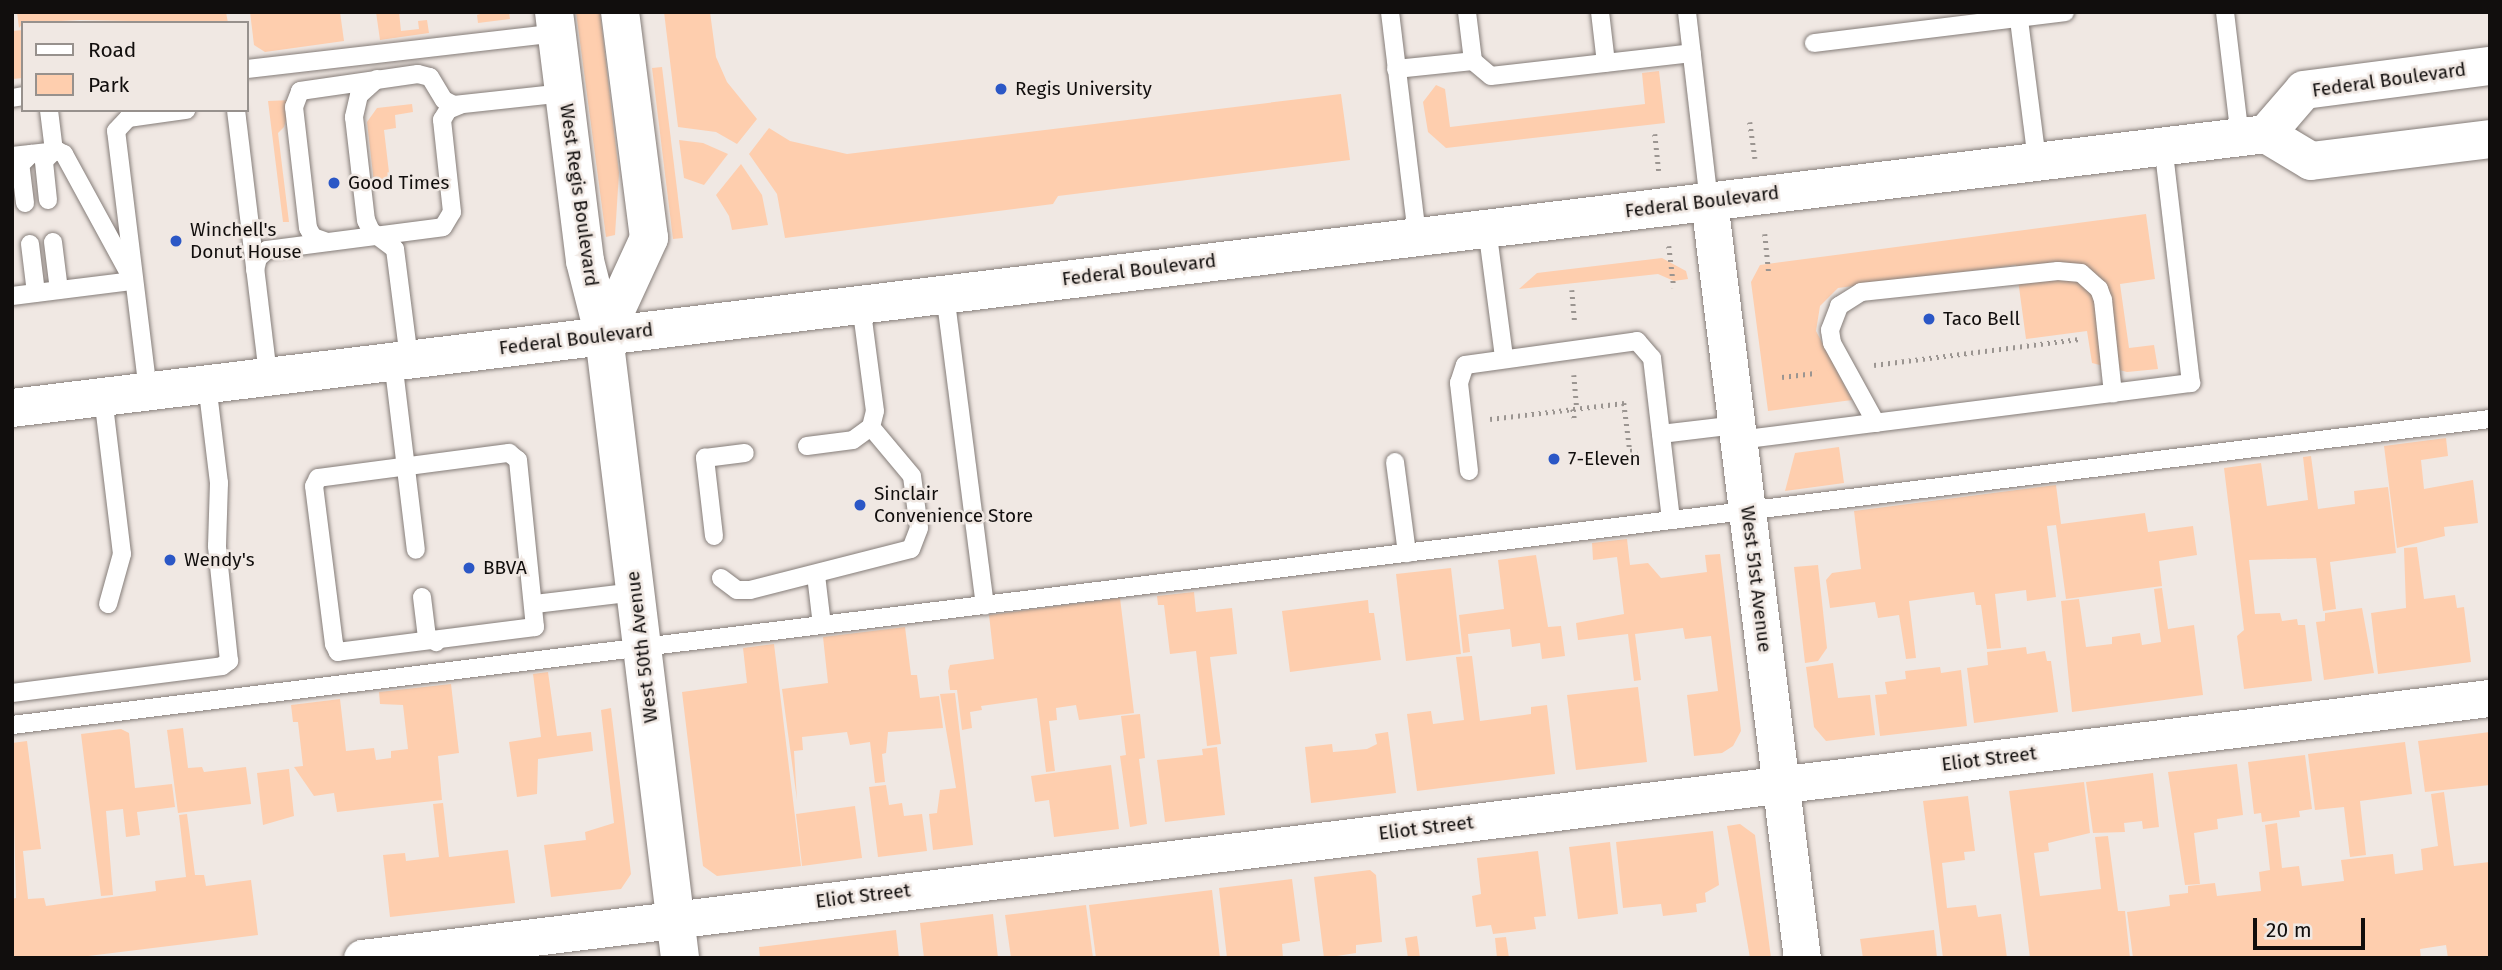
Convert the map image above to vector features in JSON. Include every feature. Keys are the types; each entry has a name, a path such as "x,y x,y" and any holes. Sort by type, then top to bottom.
{"main road":[{"name":"West Regis Boulevard","path":"604,336 649,238 620,12"},
{"name":"West Regis Boulevard","path":"555,22 585,261 604,336"},
{"name":"Federal Boulevard","path":"12,408 2253,135 2304,90 2490,66"},
{"path":"2253,135 2311,161 2490,139"},
{"name":"West 50th Avenue","path":"604,336 680,958"}],"street":[{"name":"West 51st Avenue","path":"1709,201 1802,958"},
{"name":"Eliot Street","path":"362,958 2490,698"}],"lane":[{"path":"1390,12 1417,236"},
{"path":"1467,12 1473,61 1483,73 1498,77 1692,53"},
{"path":"1601,12 1606,63"},
{"path":"1687,12 1709,201"},
{"path":"1814,43 2018,15 2065,12"},
{"path":"2225,12 2253,135"},
{"path":"2018,15 2037,161"},
{"path":"248,69 555,22"},
{"path":"1396,69 1473,61"},
{"path":"292,246 304,240 308,229 296,96 311,86 424,75 448,103 460,105"},
{"path":"352,239 362,233 366,220 354,111 362,91 380,78"},
{"path":"255,270 261,253 273,249 438,229 451,218 438,90"},
{"path":"442,126 448,110 460,105 564,93"},
{"path":"48,200 44,162 54,151 49,112"},
{"path":"113,112 148,391"},
{"path":"116,137 119,125 128,118 172,112"},
{"path":"235,115 268,376"},
{"path":"1661,435 1738,433 1875,423 2191,383 2162,145"},
{"path":"12,156 54,151 66,157 134,281"},
{"path":"25,203 20,165 31,154"},
{"path":"366,220 379,236 392,244 396,253 406,466 416,550"},
{"path":"1488,228 1504,357"},
{"path":"308,229 313,237 327,242"},
{"path":"396,253 402,237 413,232"},
{"path":"251,233 257,244 273,249"},
{"path":"53,242 59,290"},
{"path":"30,244 36,293"},
{"path":"1875,423 1846,369 1830,330 1839,306 1849,297 2070,270 2091,279 2103,300 2113,393"},
{"path":"12,296 134,281"},
{"path":"945,294 985,605"},
{"path":"807,446 852,440 872,427 875,411 861,304"},
{"path":"1469,471 1463,422 1461,370 1470,362 1631,341 1642,344 1651,358 1671,520"},
{"path":"12,693 222,666 229,661 217,545 219,483 207,384"},
{"path":"103,397 122,554 108,604"},
{"path":"12,725 2490,419"},
{"path":"721,578 729,587 745,591 904,554 916,543 919,528 912,477 872,427"},
{"path":"714,536 705,458 745,453"},
{"path":"514,455 535,604 538,622 533,629 344,653 334,645 314,483 321,477 514,455"},
{"path":"1395,462 1407,553"},
{"path":"816,575 822,625"},
{"path":"535,604 635,592"},
{"path":"422,597 427,636 436,642"}],"path":[{"path":"1572,290 1575,326"},
{"path":"1782,377 2084,339"},
{"path":"1574,374 1577,409"},
{"path":"1463,422 1573,409 1575,421"}],"green space":[{"path":"17,12 226,12 228,21 21,21 19,28"},
{"path":"250,12 340,12 344,41 265,52 254,45"},
{"path":"376,12 399,12 401,31 419,29 418,21 427,20 429,33 380,40"},
{"path":"486,12 509,12 510,19 478,23 477,15"},
{"path":"576,12 600,12 619,173 615,235 606,237"},
{"path":"664,12 710,12 716,57 727,82 757,119 737,144 716,132 678,127"},
{"path":"21,30 21,78 12,79 12,31"},
{"path":"662,67 683,238 673,239 652,68"},
{"path":"1659,71 1665,123 1446,148 1428,132 1423,102 1436,85 1445,89 1450,127 1645,104 1642,73"},
{"path":"1341,94 1350,160 1058,196 1053,204 785,238 777,194 749,154 769,128 790,141 847,154"},
{"path":"292,100 284,127 278,133 289,222 283,222 268,101"},
{"path":"412,104 413,112 395,115 396,128 384,130 390,181 374,183 367,122 377,108"},
{"path":"679,140 703,143 728,154 704,185 684,178"},
{"path":"741,164 762,195 768,225 732,230 729,216 716,195"},
{"path":"2146,214 2155,279 2120,284 2129,348 2154,345 2158,369 2127,372 2092,363 2087,331 2026,339 2016,265 1838,288 1820,306 1816,331 1852,400 1768,411 1751,282 1760,265"},
{"path":"1662,258 1686,271 1688,279 1674,281 1658,274 1519,289 1537,273"},
{"path":"2446,438 2448,456 2421,460 2424,489 2473,480 2478,523 2444,527 2445,536 2397,548 2384,446"},
{"path":"1839,447 1844,483 1785,491 1795,453"},
{"path":"2311,456 2318,509 2355,504 2354,491 2388,487 2396,553 2330,562 2336,609 2323,611 2316,558 2249,560 2255,614 2280,613 2282,621 2297,619 2298,625 2305,625 2312,681 2244,689 2237,636 2244,630 2224,468 2261,463 2267,506 2308,500 2303,457"},
{"path":"2056,485 2061,524 2145,513 2148,532 2193,526 2197,555 2159,561 2162,586 2066,599 2056,525 2047,526 2056,597 2027,601 2026,590 1995,594 2001,648 1987,649 1981,605 1976,605 1974,592 1909,601 1916,658 1906,659 1899,615 1878,618 1875,602 1830,608 1826,580 1832,573 1861,569 1854,511"},
{"path":"1627,539 1630,565 1648,563 1661,578 1707,572 1705,555 1720,554 1741,731 1733,746 1722,753 1694,756 1687,695 1718,691 1711,636 1685,639 1683,628 1635,634 1641,680 1634,681 1628,634 1578,640 1576,623 1624,614 1617,557 1593,560 1592,543"},
{"path":"2417,547 2424,599 2455,595 2457,608 2464,607 2471,662 2378,674 2371,613 2406,608 2404,548"},
{"path":"1536,555 1548,627 1561,626 1565,656 1542,659 1540,643 1512,647 1510,629 1468,634 1470,652 1463,653 1459,615 1504,609 1498,560"},
{"path":"1818,565 1827,648 1818,661 1805,663 1794,567"},
{"path":"1451,568 1461,654 1406,661 1396,574"},
{"path":"2162,588 2168,629 2194,625 2203,695 2072,712 2061,601 2079,599 2086,647 2112,644 2112,637 2140,633 2142,645 2161,642 2154,589"},
{"path":"1194,592 1196,612 1232,608 1237,654 1210,657 1221,744 1207,746 1196,651 1170,654 1164,605 1158,605 1157,596"},
{"path":"1120,598 1134,713 1079,720 1076,705 1056,708 1057,720 1049,721 1055,771 1046,772 1037,698 981,706 982,710 970,712 972,728 962,730 957,690 950,690 948,671 950,665 994,659 989,615"},
{"path":"1368,600 1369,613 1374,613 1381,660 1290,672 1282,611"},
{"path":"2362,608 2374,673 2324,680 2316,622 2325,621 2325,613"},
{"path":"905,627 911,675 917,675 920,698 939,696 943,728 888,732 886,753 882,754 885,782 875,783 870,742 850,745 847,732 802,737 803,750 794,751 797,800 782,689 828,683 823,637"},
{"path":"774,644 801,866 717,876 703,866 682,692 747,683 743,648"},
{"path":"2026,647 2027,654 2045,651 2047,661 2051,661 2058,712 1974,723 1967,668 1988,665 1987,652"},
{"path":"1472,656 1480,721 1531,714 1531,707 1547,705 1555,774 1417,791 1407,714 1431,711 1433,724 1464,720 1456,657"},
{"path":"1833,663 1838,698 1870,695 1875,735 1826,741 1814,727 1806,667"},
{"path":"1940,667 1941,673 1961,670 1967,726 1880,736 1875,695 1887,694 1885,682 1906,679 1905,671"},
{"path":"548,672 557,736 591,732 593,751 538,759 537,794 517,797 509,742 541,737 533,674"},
{"path":"451,684 459,753 438,756 442,800 337,812 334,793 314,796 294,767 303,766 298,722 293,722 291,705 340,699 346,751 374,748 376,760 391,758 391,751 408,749 403,705 380,704 379,692"},
{"path":"1638,687 1647,762 1576,770 1567,695"},
{"path":"955,693 973,845 933,850 929,814 937,813 940,790 956,788 940,694"},
{"path":"611,708 631,874 621,889 551,897 544,845 586,840 585,832 614,823 601,710"},
{"path":"1140,714 1145,758 1139,759 1147,824 1130,827 1120,756 1126,755 1121,716"},
{"path":"183,728 188,768 202,767 204,772 246,767 251,804 178,813 167,730"},
{"path":"121,729 129,733 135,788 172,784 175,807 137,812 140,835 126,837 123,809 106,811 113,895 101,896 81,734"},
{"path":"1388,732 1396,793 1311,803 1305,747 1332,744 1333,752 1367,749 1377,744 1375,734"},
{"path":"2490,732 2490,785 2425,792 2418,741"},
{"path":"27,741 41,849 23,851 28,899 44,898 46,906 156,891 155,881 186,877 179,815 187,814 195,875 204,875 206,886 251,880 258,935 72,958 12,958 12,899 16,898 12,743"},
{"path":"2405,742 2412,794 2360,801 2366,855 2350,857 2344,807 2315,810 2308,754"},
{"path":"1217,747 1225,815 1165,822 1157,760 1203,755 1202,749"},
{"path":"2305,755 2312,809 2299,811 2300,817 2262,822 2261,813 2254,814 2248,762"},
{"path":"2237,764 2243,815 2217,819 2218,829 2194,833 2200,884 2185,885 2168,772"},
{"path":"1111,765 1119,829 1054,837 1049,800 1035,802 1031,776"},
{"path":"289,769 294,816 263,825 257,773"},
{"path":"2153,773 2159,827 2143,829 2142,821 2124,823 2125,832 2093,833 2086,782"},
{"path":"2084,782 2090,833 2048,843 2049,851 2034,853 2040,896 2101,889 2095,837 2108,836 2118,911 2125,911 2130,958 2030,958 2009,791"},
{"path":"886,785 889,805 902,803 904,816 922,814 927,851 878,857 869,787"},
{"path":"2444,792 2454,866 2490,862 2490,958 2448,958 2446,945 2420,949 2421,958 2133,958 2127,912 2170,906 2169,895 2188,893 2188,886 2215,883 2217,896 2261,891 2259,872 2270,870 2265,825 2277,823 2282,868 2299,866 2302,886 2344,881 2341,860 2393,854 2395,874 2423,870 2421,849 2438,846 2431,794"},
{"path":"1968,796 1975,851 1964,852 1965,860 1942,863 1947,908 1976,905 1978,917 2001,914 2007,958 1943,958 1923,801"},
{"path":"443,803 449,857 508,850 515,903 390,917 383,855 405,853 406,861 439,857 433,804"},
{"path":"855,806 862,858 802,866 796,814"},
{"path":"1740,824 1755,835 1771,958 1750,958 1727,826"},
{"path":"1713,831 1719,885 1705,893 1706,902 1696,904 1697,912 1663,916 1661,904 1623,908 1616,842"},
{"path":"1610,842 1618,914 1578,919 1569,847"},
{"path":"1538,851 1546,916 1534,917 1536,929 1493,934 1491,925 1476,927 1472,896 1481,894 1477,858"},
{"path":"1370,870 1376,875 1382,942 1356,945 1356,953 1324,958 1314,877"},
{"path":"1292,879 1300,941 1282,944 1283,958 1227,958 1219,888"},
{"path":"1212,890 1220,958 1096,958 1089,905"},
{"path":"1086,905 1093,958 1011,958 1005,915"},
{"path":"993,914 998,958 924,958 920,923"},
{"path":"896,930 899,958 760,958 759,947"},
{"path":"1934,930 1937,958 1863,958 1860,939"},
{"path":"1417,936 1420,958 1408,958 1405,938"},
{"path":"1506,937 1509,958 1497,958 1495,938"}],"place":[{"name":"Regis University","path":"1001,89"},
{"name":"Good Times","path":"334,183"},
{"name":"Winchell's Donut House","path":"176,241"},
{"name":"Taco Bell","path":"1929,319"},
{"name":"7-Eleven","path":"1554,459"},
{"name":"Sinclair Convenience Store","path":"860,505"},
{"name":"Wendy's","path":"170,560"},
{"name":"BBVA","path":"469,568"}]}
